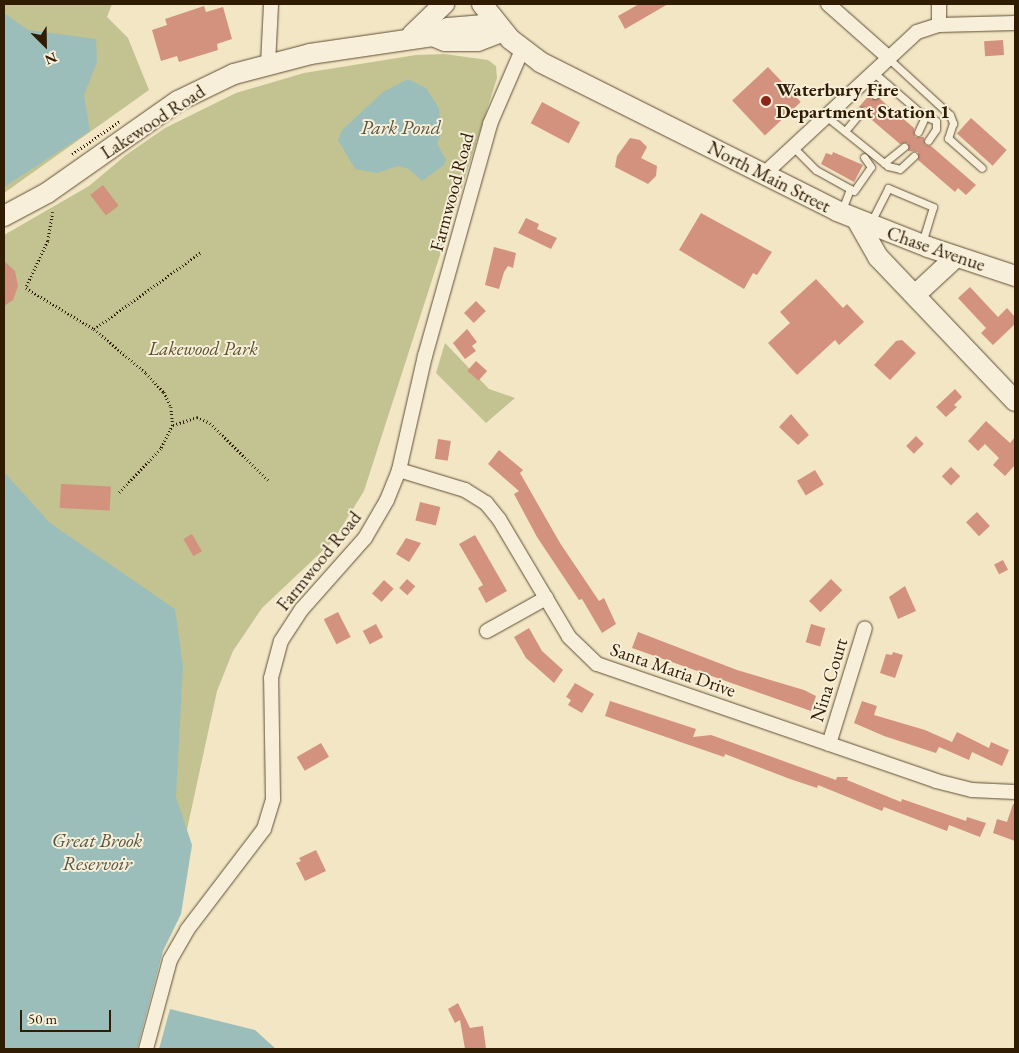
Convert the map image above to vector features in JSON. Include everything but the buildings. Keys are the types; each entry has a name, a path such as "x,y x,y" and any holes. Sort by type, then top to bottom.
{"main road":[{"path":"398,41 419,30 444,4"},
{"name":"North Main Street","path":"482,4 502,32 522,50 763,175 856,219"},
{"name":"Lakewood Road","path":"4,216 47,193 178,101 219,80 268,64 432,36 444,29 466,25 485,26 502,32"},
{"path":"856,219 872,250 1015,401"},
{"name":"Chase Avenue","path":"856,219 921,245 1015,276"},
{"path":"915,295 956,257"}],"street":[{"path":"268,64 271,4"},
{"path":"828,4 888,57"},
{"path":"938,24 939,4"},
{"path":"763,175 917,32 938,24 1015,23"},
{"name":"Farmwood Road","path":"146,1049 170,960 187,930 264,829 273,799 271,678 281,641 302,609 366,538 387,500 399,470 425,356 490,124 522,50"},
{"name":"Santa Maria Drive","path":"399,470 465,490 486,503 499,519 575,645 597,664 948,785 983,791 1015,792"},
{"path":"486,631 546,598"},
{"name":"Nina Court","path":"829,744 865,628"}],"lane":[{"path":"888,57 950,115 953,123 948,138 982,168"},
{"path":"873,72 936,121 936,129 928,141"},
{"path":"875,95 887,84"},
{"path":"844,131 862,112"},
{"path":"918,132 926,115"},
{"path":"827,117 884,163 900,169 914,156"},
{"path":"884,163 904,147"},
{"path":"794,148 816,170 854,191 871,168 864,157"},
{"path":"856,219 888,188 933,207 921,245"},
{"path":"850,189 856,219"}],"path":[{"path":"72,154 121,120"},
{"path":"53,212 48,241 26,288 94,329 164,392 171,407 173,425"},
{"path":"94,329 201,252"},
{"path":"119,493 144,469 173,425 197,417 210,423 270,482"}],"green space":[{"path":"4,4 112,4 107,17 128,38 149,90 4,193"},
{"name":"Lakewood Park","path":"444,54 488,60 496,66 497,78 364,491 333,541 262,608 233,651 217,691 170,908 4,1049 4,235 89,186 126,155 165,128 236,93 304,73 416,55"},
{"path":"445,343 489,389 515,398 486,423 436,373"}],"water":[{"path":"4,13 28,30 96,39 97,62 84,95 90,131 4,187"},
{"name":"Park Pond","path":"408,79 426,88 439,108 441,133 437,144 446,159 444,165 422,181 409,169 398,166 377,173 355,169 338,140 342,130 383,92"},
{"name":"Great Brook Reservoir","path":"4,472 50,523 175,609 183,666 176,797 192,845 181,914 163,951 137,1049 4,1049"},
{"path":"170,1009 255,1030 276,1049 159,1049"}],"place":[{"name":"Waterbury Fire Department Station 1","path":"766,101"}]}
